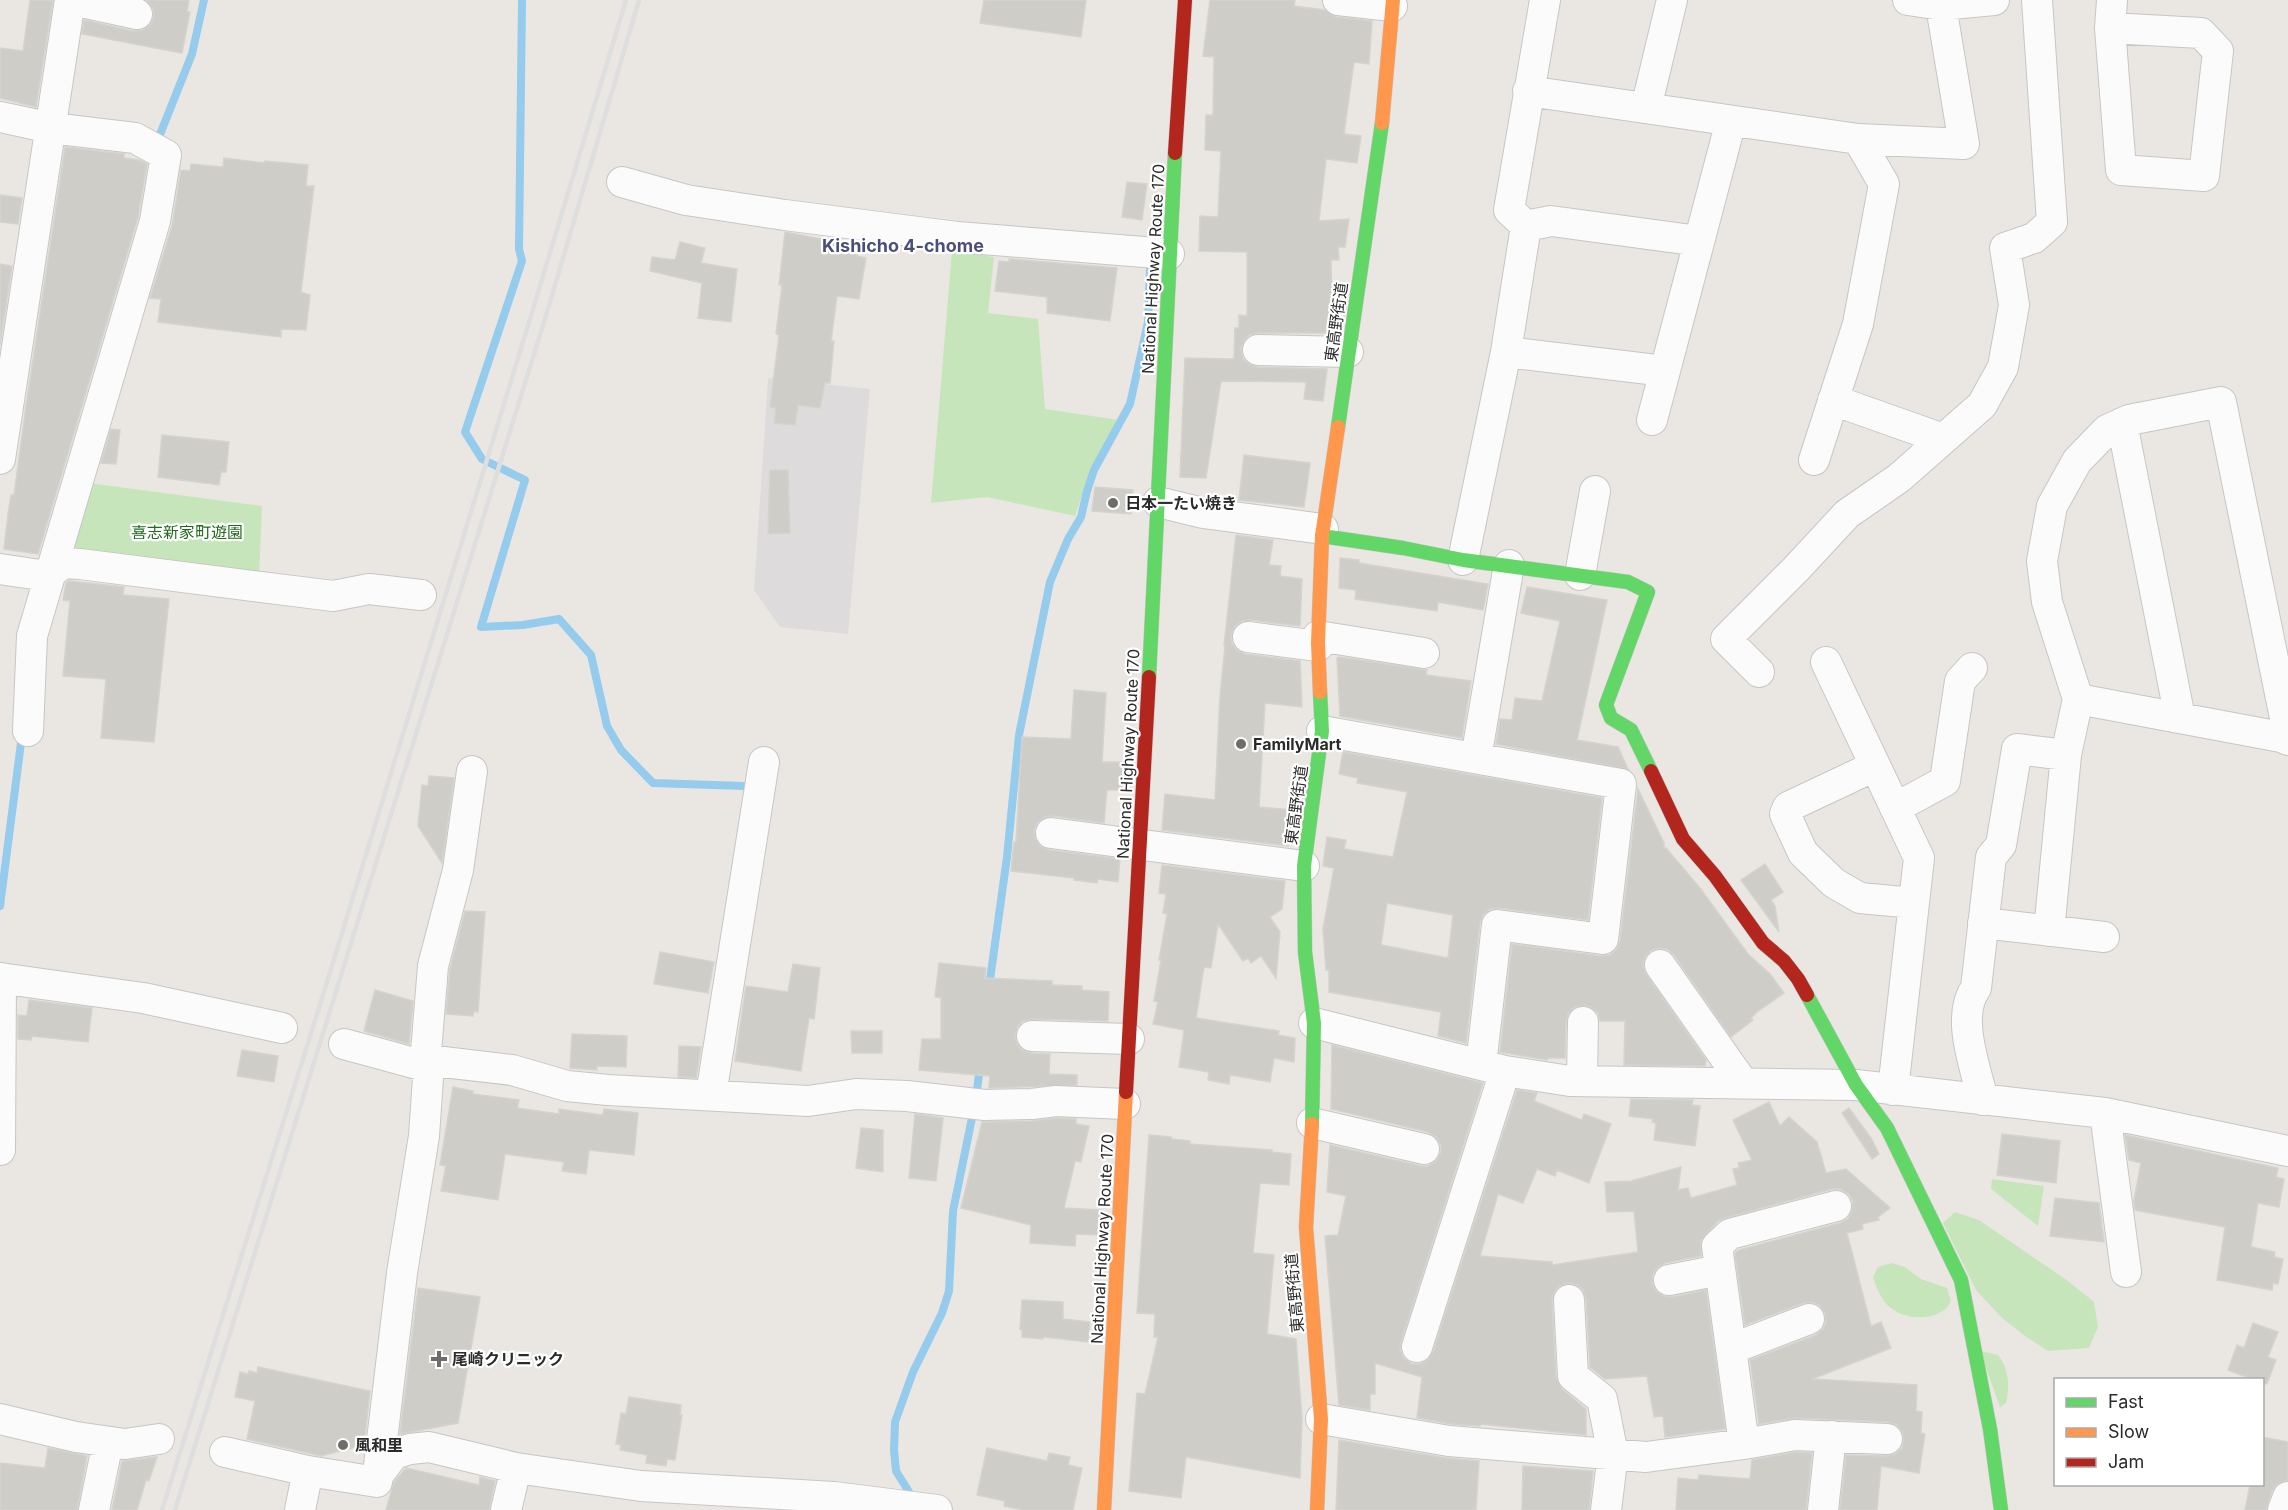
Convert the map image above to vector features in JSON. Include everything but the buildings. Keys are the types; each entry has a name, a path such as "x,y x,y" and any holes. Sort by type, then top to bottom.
{"main road":[{"name":"National Highway Route 170","path":"1104,1510 1158,502 1169,254 1185,0"},
{"name":"東高野街道","path":"1317,1510 1321,1419 1306,1227 1312,1123 1314,1023 1305,952 1304,866 1322,730 1318,641 1322,532 1383,113 1392,3"},
{"path":"1322,532 1463,560 1628,582 1648,592 1606,705 1611,718 1631,730 1683,839 1714,876 1763,943 1784,961 1798,979 1856,1085 1887,1128 1961,1280 1990,1429 2001,1510"}],"street":[{"path":"0,459 10,331 51,128 71,0 137,14"},
{"path":"1338,0 1392,3"},
{"path":"1526,226 1509,210 1545,0"},
{"path":"1646,108 1672,0"},
{"path":"1908,0 1941,2 1994,0"},
{"path":"1759,672 1726,639 1848,514 1899,478 1982,405 2004,367 2014,305 2005,248 2034,238 2052,222 2037,0"},
{"path":"1528,91 1858,139 1964,144 1941,2"},
{"path":"2111,14 2201,33 2218,51 2204,176 2121,170 2111,14"},
{"path":"0,117 51,128 135,138 166,155 155,221 44,575 32,636 28,731"},
{"path":"1652,420 1731,121"},
{"path":"1814,460 1858,324 1884,184 1858,139"},
{"path":"622,182 686,200 785,215 957,237 1169,254"},
{"path":"1526,226 1551,221 1699,241"},
{"path":"1463,560 1506,352 1526,226"},
{"path":"1258,350 1348,352"},
{"path":"1506,352 1665,371"},
{"path":"1833,400 1943,439"},
{"path":"2049,930 2066,755 2078,699 2047,602 2042,561 2052,506 2077,461 2107,430 2129,420 2221,402 2286,723 2285,739 2078,699"},
{"path":"2122,423 2180,718"},
{"path":"1580,575 1594,491"},
{"path":"1158,502 1203,513 1322,532"},
{"path":"0,569 44,575 63,563 80,564 333,596 369,589 421,595"},
{"path":"1476,758 1509,565"},
{"path":"1248,637 1318,641 1424,653"},
{"path":"1826,662 1919,858 1893,1090"},
{"path":"1895,808 1945,781 1960,681 1972,668"},
{"path":"1322,730 1621,784 1603,939 1497,925 1493,1068 1417,1347"},
{"path":"1983,1100 1967,1035 1969,997 1976,988 1991,857 2001,845 2017,749 2066,755"},
{"path":"711,1095 764,762"},
{"path":"1875,766 1788,807 1785,814 1803,854 1834,883 1860,898 1914,903"},
{"path":"225,1452 308,1471 377,1482 402,1273 424,1136 429,1063 426,1052 433,966 458,870 472,771"},
{"path":"1051,833 1304,866"},
{"path":"1983,923 2104,937"},
{"path":"1660,964 1743,1083"},
{"path":"0,1150 0,978 143,998 282,1028"},
{"path":"1582,1081 1583,1022"},
{"path":"1314,1023 1493,1068 1582,1081 1856,1085 2105,1113 2288,1151"},
{"path":"1032,1036 1129,1040"},
{"path":"344,1044 421,1065 435,1061 512,1071 567,1086 808,1101 856,1094 907,1096 985,1105 1056,1101 1125,1104"},
{"path":"2105,1113 2126,1272"},
{"path":"1312,1123 1424,1149"},
{"path":"1744,1444 1717,1246 1730,1234 1836,1206"},
{"path":"1669,1280 1720,1270"},
{"path":"1569,1300 1573,1376 1602,1399 1613,1454 1606,1510"},
{"path":"1731,1349 1809,1320"},
{"path":"0,1419 108,1442 125,1444 159,1440"},
{"path":"1321,1419 1449,1441 1646,1457 1795,1435 1887,1439"},
{"path":"1823,1510 1831,1436"},
{"path":"94,1510 108,1442"},
{"path":"379,1474 394,1454 429,1447 516,1467 641,1486 833,1504 908,1505 937,1510"},
{"path":"506,1510 516,1467"},
{"path":"300,1510 308,1471"},
{"path":"2283,1510 2288,1497"}],"shaded area":[{"path":"768,378 870,389 848,634 780,627 754,590"}],"green space":[{"path":"952,250 994,257 988,313 1038,319 1045,409 1119,420 1091,468 1075,516 987,497 931,503"},
{"name":"喜志新家町遊園","path":"81,482 262,506 259,578 66,551"},
{"path":"1992,1179 2044,1186 2038,1226 1991,1189"},
{"path":"1955,1212 1979,1220 2068,1281 2094,1302 2098,1327 2089,1348 2048,1351 2002,1318 1976,1290 1943,1223"},
{"path":"1892,1263 1905,1267 1921,1279 1947,1288 1951,1301 1947,1308 1933,1315 1916,1317 1899,1313 1888,1306 1882,1299 1873,1277 1878,1267"},
{"path":"1980,1351 1998,1355 2004,1366 2008,1378 2008,1390 2006,1403 2000,1407"}],"waterway":[{"path":"157,142 192,54 204,0"},
{"path":"522,0 519,249 522,261 465,432 482,459 525,480 481,627 523,625 559,619 591,655 607,726 621,750 653,783 744,786 753,792"},
{"path":"989,987 1007,857 1019,735 1050,582 1068,539 1081,517 1094,470 1130,404 1148,322 1150,270"},
{"path":"0,906 22,735"},
{"path":"976,1097 980,1067"},
{"path":"911,1495 896,1471 895,1422 913,1372 942,1313 949,1291 953,1211 974,1108"}],"railway":[{"path":"162,1510 327,982 626,0"},
{"path":"175,1510 548,309 639,0"}],"traffic: fast":[{"path":"1338,427 1382,123"},
{"path":"1149,677 1175,153"},
{"path":"1322,536 1463,560 1628,582 1648,592 1606,705 1611,718 1631,730 1651,771"},
{"path":"1312,1124 1314,1023 1305,952 1304,866 1322,731 1320,692"},
{"path":"1807,995 1856,1085 1887,1128 1961,1280 1990,1429 2001,1510"}],"traffic: slow":[{"path":"1382,123 1393,0"},
{"path":"1320,692 1318,643 1322,536 1338,427"},
{"path":"1104,1510 1126,1092"},
{"path":"1312,1124 1306,1227 1321,1419 1317,1510"}],"traffic: jam":[{"path":"1175,153 1185,0"},
{"path":"1126,1092 1149,677"},
{"path":"1651,771 1683,839 1715,876 1763,943 1784,961 1807,995"}],"place":[{"name":"日本一たい焼き","path":"1113,503"},
{"name":"FamilyMart","path":"1241,744"},
{"name":"尾崎クリニック","path":"439,1359"},
{"name":"風和里","path":"343,1445"}],"district":[{"name":"Kishicho 4-chome","path":"903,246"}]}
